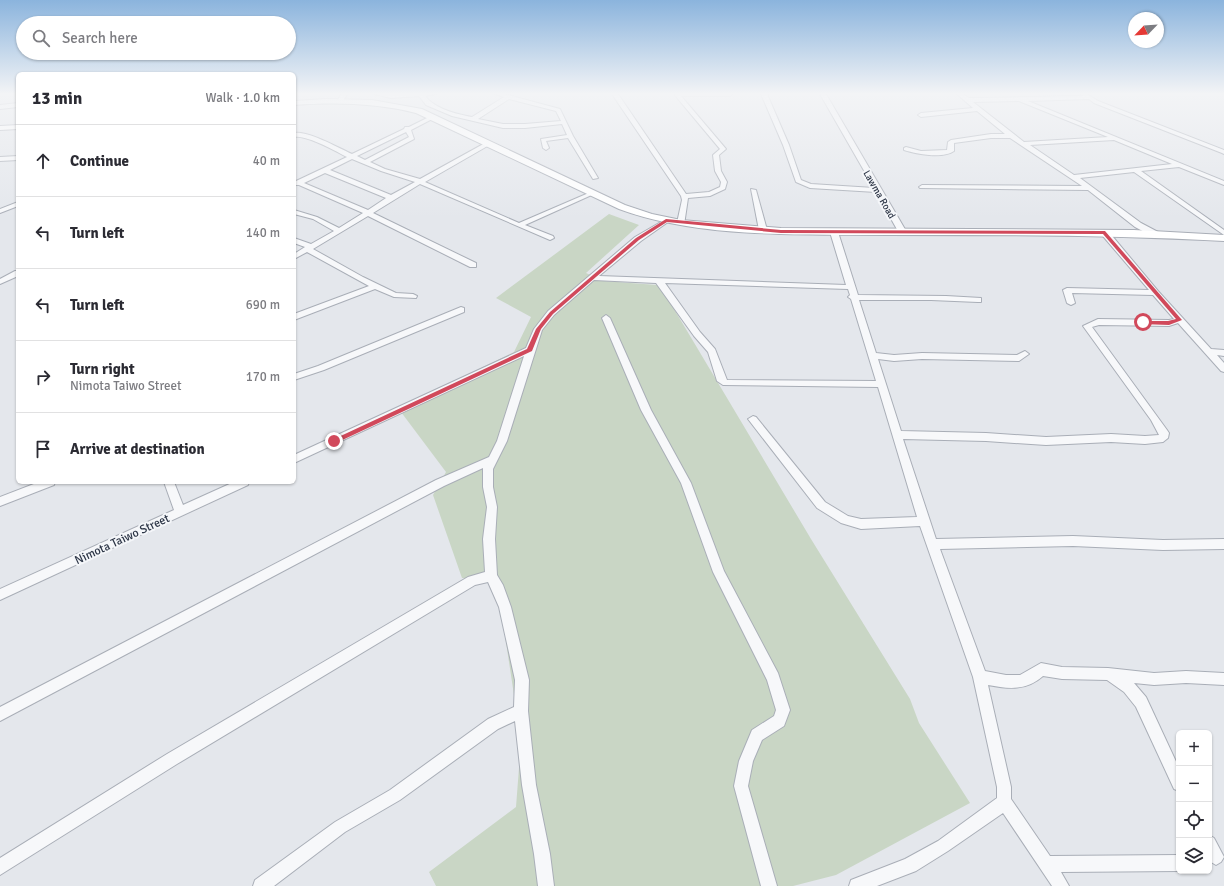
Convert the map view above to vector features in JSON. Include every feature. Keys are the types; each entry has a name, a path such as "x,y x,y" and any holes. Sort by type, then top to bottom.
{"main road":[{"path":"473,135 593,194 640,214 681,223 763,230 834,232 902,231 1105,233 1136,229 1155,234 1224,238"}],"street":[{"path":"302,135 365,162 409,177 550,238"},
{"path":"296,184 392,135"},
{"path":"365,162 412,138 411,135"},
{"path":"643,135 684,196 685,200 681,223"},
{"path":"684,196 710,194 723,188 724,182 718,172 716,155 723,149 712,135"},
{"path":"782,135 798,181 810,186 878,190"},
{"name":"Lawma Road","path":"847,135 902,231"},
{"path":"1105,135 1224,183"},
{"path":"1183,135 1224,152"},
{"path":"546,148 543,140 570,136 596,178"},
{"path":"906,149 921,153 948,152 951,151 951,142 953,141 991,136 1011,136 1090,188 1136,229"},
{"path":"1024,144 1114,139"},
{"path":"296,256 391,198 489,143"},
{"path":"0,159 16,158"},
{"path":"1073,177 1180,166"},
{"path":"324,170 391,198"},
{"path":"1136,171 1224,233"},
{"path":"296,184 370,212 379,219 473,265"},
{"path":"922,187 1090,188"},
{"path":"753,190 763,230"},
{"path":"519,225 593,194"},
{"path":"0,211 16,205"},
{"path":"296,213 315,218 338,230"},
{"path":"546,886 542,854 529,785 521,711 522,680 502,600 497,585 491,576 489,539 492,507 487,478 488,469 502,441 538,329 544,321 638,239 666,220"},
{"path":"834,232 851,292 882,384 924,521 980,677 1004,787 1004,801 1061,886"},
{"path":"1105,233 1155,292 1224,369"},
{"path":"296,241 309,248 312,253 350,272 360,279 394,295 413,296"},
{"path":"0,282 16,274"},
{"path":"594,278 658,280 851,292 920,299 931,297 978,300"},
{"path":"658,280 664,286 697,334 712,351 722,381 726,383 882,384"},
{"path":"296,316 377,286"},
{"path":"1071,303 1067,290 1155,292"},
{"path":"296,376 321,368 461,310"},
{"path":"606,318 646,410 686,484 719,572 772,678 783,710 779,721 757,735 746,761 741,786 769,886"},
{"path":"897,435 986,437 1046,441 1111,438 1146,440 1163,438 1164,433 1154,418 1087,326 1098,322 1169,323 1180,320"},
{"path":"296,458 530,350"},
{"path":"1210,352 1224,353"},
{"path":"872,356 894,358 922,356 1019,358 1025,354"},
{"path":"752,419 820,505 845,520 861,524 924,521"},
{"path":"0,714 440,484 492,460"},
{"path":"0,502 45,484"},
{"path":"170,484 180,512"},
{"name":"Nimota Taiwo Street","path":"0,595 240,484"},
{"path":"932,544 1043,543 1061,541 1162,545 1203,543 1224,544"},
{"path":"0,867 172,759 472,581 491,576"},
{"path":"980,677 1022,683 1031,679 1041,669 1062,673 1108,674 1154,679 1186,677 1224,679"},
{"path":"1108,674 1129,687 1141,702 1176,778"},
{"path":"261,886 340,827 394,795 493,724 521,711"},
{"path":"857,886 910,865 943,846 1004,801"},
{"path":"1045,864 1176,863"}],"green space":[{"path":"609,214 639,225 586,273 604,281 657,285 671,304 811,539 910,699 919,723 970,803 836,875 793,886 436,886 429,872 516,807 521,742 497,582 462,578 433,495 446,472 398,408 514,352 531,317 496,298"}],"route":[{"path":"334,441 530,350 538,329 552,313 605,269 638,239 666,220 681,223 733,228 781,231 1105,233 1180,320 1174,323 1143,322"}]}
